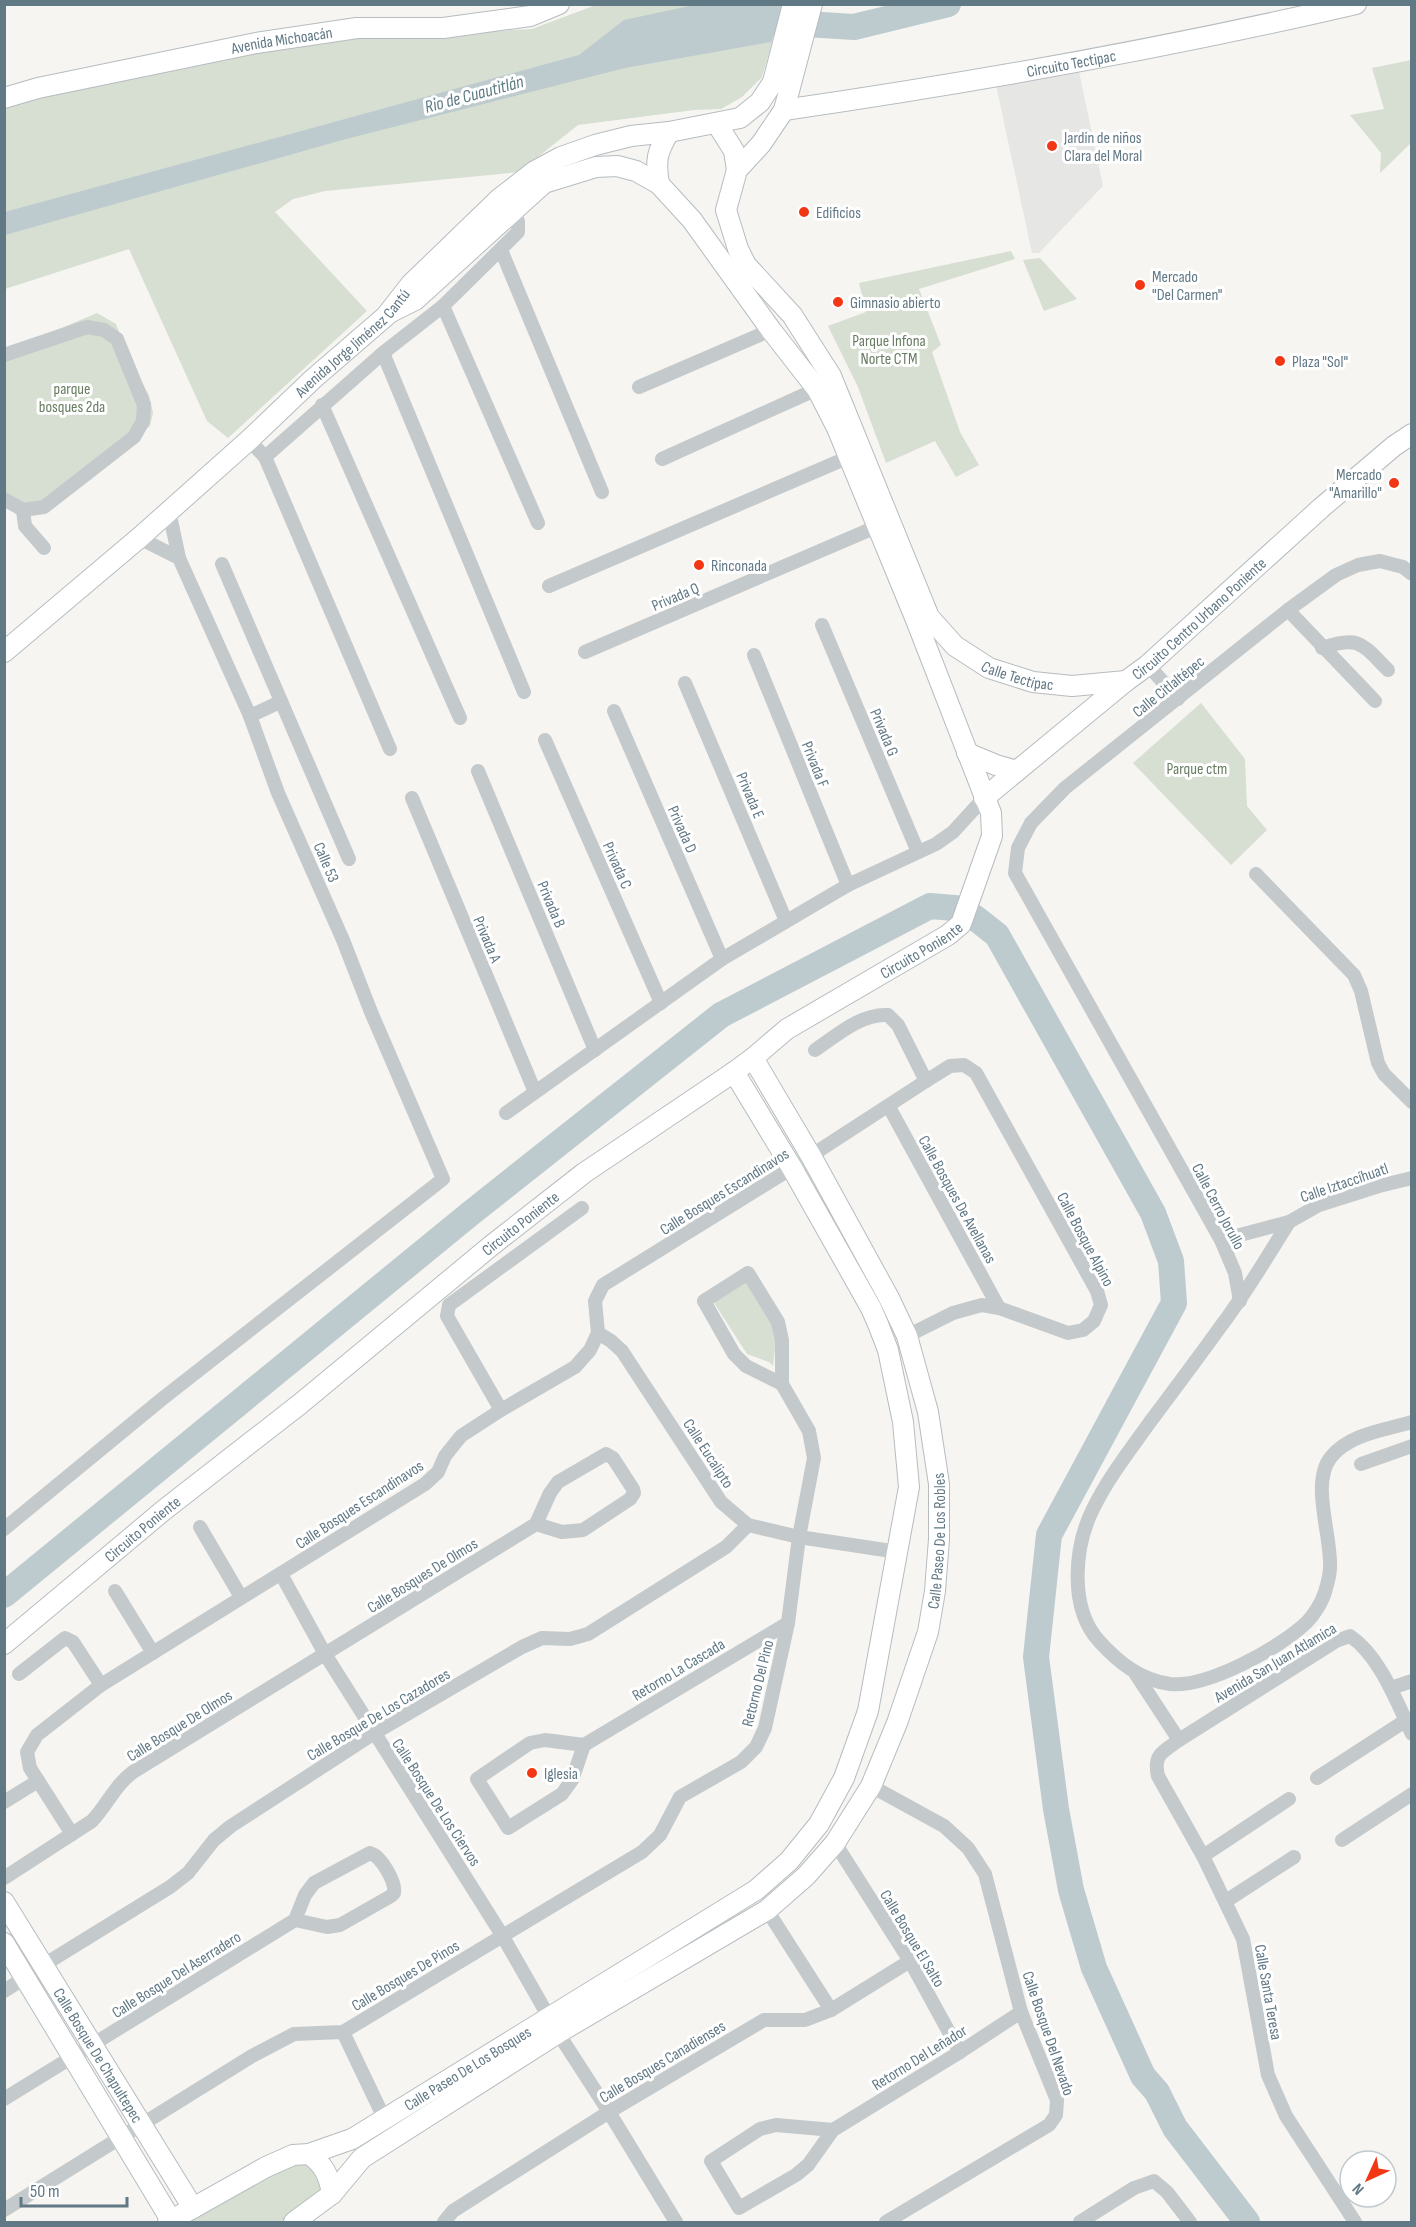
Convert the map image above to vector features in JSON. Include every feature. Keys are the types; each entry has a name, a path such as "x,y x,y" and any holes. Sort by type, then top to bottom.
{"main road":[{"name":"Avenida Michoacán","path":"4,98 38,88 256,43 357,28 453,26 530,16 559,4"},
{"name":"Circuito Tectipac","path":"784,110 946,86 1127,52 1356,4"},
{"path":"737,170 761,144 784,110 791,47 802,6"},
{"name":"Avenida Jorge Jiménez Cantú","path":"4,652 139,538 249,440 313,378 389,314 411,284 499,199 535,171 561,157 595,145 631,136 669,132 740,118 760,102 791,47"},
{"path":"389,314 415,300 544,183 596,167 617,166 636,171 659,184 692,220 716,218 726,210 737,170 734,151 717,124"},
{"path":"659,184 656,166 658,150 669,132"},
{"name":"Calle Tectipac","path":"726,210 738,249 746,265 792,315 831,376 929,616 955,646 989,668 1033,682 1072,686 1126,681"},
{"name":"Circuito Poniente","path":"4,1644 164,1510 300,1404 584,1173 734,1072 787,1029 948,935 961,924 992,836 991,813 916,620 837,428 817,389 771,330 692,220"},
{"name":"Circuito Centro Urbano Poniente","path":"984,798 1148,665 1321,508 1394,446 1412,434"},
{"path":"967,753 1017,771"},
{"name":"Calle Paseo De Los Robles","path":"753,1058 811,1156 889,1298 907,1336 928,1412 939,1484 939,1539 935,1591 928,1632 897,1723 871,1786 835,1843 806,1876 767,1910"},
{"name":"Calle Paseo De Los Robles","path":"734,1072 872,1308 888,1350 903,1422 909,1487 868,1711 844,1778 819,1824 789,1861 756,1890"},
{"path":"909,1487 939,1484"},
{"path":"868,1711 897,1723"},
{"name":"Calle Paseo De Los Bosques","path":"294,2223 332,2194 362,2158 553,2025 756,1890"},
{"name":"Calle Bosque De Chapultepec","path":"4,1902 194,2208"},
{"name":"Calle Paseo De Los Bosques","path":"170,2222 266,2167 293,2155 309,2154 352,2139 553,2025 767,1910"},
{"name":"Calle Bosque De Chapultepec","path":"4,1943 122,2137 170,2222"},
{"path":"309,2154 320,2162 329,2176 332,2194"}],"street":[{"path":"265,457 383,353 443,306 501,250 518,232 518,221 510,212"},
{"path":"501,250 602,492"},
{"path":"443,306 538,523"},
{"path":"4,355 87,327 104,330 117,339 144,405 143,421 134,437 44,507 23,510 4,499"},
{"path":"639,387 771,330"},
{"path":"383,353 524,692"},
{"path":"662,459 817,389"},
{"path":"322,405 460,718"},
{"path":"249,440 265,457 390,749"},
{"path":"549,586 849,457"},
{"path":"23,510 25,526 44,548"},
{"name":"Calle 53","path":"4,1529 162,1399 443,1179 279,793 250,716 179,558 169,511"},
{"name":"Privada Q","path":"585,652 876,526"},
{"path":"139,538 179,558"},
{"name":"Calle Citlaltépec","path":"1016,873 1018,848 1031,823 1065,788 1288,610 1336,575 1358,565 1380,561 1403,567 1412,574"},
{"path":"222,564 349,859"},
{"path":"1288,610 1375,701"},
{"name":"Privada G","path":"822,625 918,852"},
{"path":"1322,648 1340,642 1355,641 1388,670"},
{"name":"Privada F","path":"754,655 848,885"},
{"path":"1148,665 1178,699"},
{"name":"Privada E","path":"685,683 786,921"},
{"path":"250,716 280,702"},
{"name":"Privada D","path":"614,711 722,959"},
{"name":"Privada C","path":"545,740 661,1003"},
{"name":"Privada B","path":"478,771 595,1050"},
{"name":"Privada A","path":"412,798 535,1092"},
{"path":"506,1113 722,959 848,885 936,844 953,832 984,798"},
{"name":"Calle Cerro Jorullo","path":"1016,873 1221,1240 1235,1273 1240,1301"},
{"path":"1256,874 1354,975 1361,991 1378,1063 1384,1074 1412,1102"},
{"path":"815,1050 856,1023 879,1014 888,1015 898,1025 926,1081"},
{"name":"Calle Bosques Escandinavos","path":"38,1781 30,1768 27,1752 37,1735 101,1685 425,1484 438,1472 445,1456 461,1436 575,1367 590,1350 598,1333 595,1301 603,1285 889,1107 926,1081 951,1066 964,1065"},
{"name":"Calle Bosque Alpino","path":"907,1336 953,1313 982,1305 999,1308 1068,1333 1083,1330 1094,1321 1101,1305 1097,1291 976,1073 964,1065"},
{"name":"Calle Bosques De Avellanas","path":"889,1107 999,1308"},
{"name":"Calle Iztaccíhuatl","path":"1221,1240 1289,1222 1319,1205 1412,1178"},
{"path":"501,1410 447,1316 449,1305 582,1208"},
{"name":"Calle Iztaccíhuatl","path":"1240,1301 1289,1222"},
{"path":"748,1273 778,1322 782,1340 782,1384 746,1366 734,1354 704,1301 748,1273"},
{"path":"1179,1740 1135,1674 1112,1656 1096,1638 1086,1618 1079,1594 1078,1557 1092,1510 1124,1458 1240,1301"},
{"name":"Calle Eucalipto","path":"598,1333 622,1351 721,1502 748,1525 799,1537 898,1552"},
{"name":"Retorno Del Pino","path":"680,1797 741,1762 756,1747 765,1728 788,1623 799,1537 814,1458 809,1431 782,1384"},
{"path":"1135,1674 1169,1684 1196,1683 1227,1671 1282,1642 1309,1621 1324,1595 1330,1569 1321,1478 1330,1457 1349,1440 1412,1422"},
{"path":"1361,1464 1412,1446"},
{"path":"606,1454 613,1458 633,1489 634,1493 630,1499 583,1530 562,1532 536,1524 558,1482 606,1454"},
{"name":"Calle Bosques De Olmos","path":"325,1654 536,1524"},
{"name":"Calle Bosque De Los Cazadores","path":"42,1966 170,1887 188,1873 214,1840 231,1826 373,1734 522,1647 542,1638 570,1639 588,1634 726,1547 748,1525"},
{"path":"200,1527 241,1597"},
{"name":"Calle Bosque De Los Ciervos","path":"281,1574 373,1734 502,1935 553,2025 676,2223"},
{"path":"115,1591 153,1653"},
{"name":"Retorno La Cascada","path":"584,1745 788,1623"},
{"name":"Avenida San Juan Atlamica","path":"1155,1764 1159,1755 1179,1740 1336,1641 1350,1636 1361,1644 1390,1688 1412,1734"},
{"path":"19,1674 60,1640 69,1639 101,1685"},
{"name":"Calle Bosque De Olmos","path":"4,1878 98,1815 120,1781 325,1654"},
{"path":"1390,1688 1412,1681"},
{"path":"1317,1778 1405,1721"},
{"path":"545,1740 584,1745 572,1780 562,1794 508,1828 477,1779 530,1743 545,1740"},
{"name":"Calle Santa Teresa","path":"1155,1764 1158,1776 1226,1900 1243,1939 1268,2074 1286,2116 1355,2223"},
{"path":"4,1802 38,1781 72,1834"},
{"name":"Calle Bosque Del Nevado","path":"871,1786 944,1826 968,1848 985,1874 1022,2012 1057,2100 1056,2115 1048,2125 886,2223"},
{"path":"1342,1840 1412,1794"},
{"name":"Calle Bosques De Pinos","path":"4,2210 252,2056 294,2034 343,2032 642,1852 660,1835 680,1797"},
{"path":"1203,1856 1289,1799"},
{"name":"Calle Bosque El Salto","path":"835,1843 910,1961 960,2052"},
{"path":"370,1853 378,1857 394,1885 392,1896 340,1925 327,1927 295,1920 305,1895 314,1882 366,1854 370,1853"},
{"path":"1226,1900 1294,1857"},
{"path":"767,1910 831,2010"},
{"name":"Calle Bosque Del Aserradero","path":"4,2099 295,1920"},
{"name":"Calle Bosques Canadienses","path":"444,2223 453,2211 609,2112 764,2020 805,2020 831,2010 910,1961"},
{"path":"4,1991 26,1977"},
{"name":"Retorno Del Leñador","path":"833,2130 1022,2012"},
{"path":"343,2032 385,2120"},
{"path":"776,2125 833,2130 808,2165 796,2175 739,2208 711,2162 760,2129 776,2125"},
{"path":"1080,2223 1134,2188 1154,2181 1167,2192 1190,2223"}],"shaded area":[{"name":"Jardin de niños Clara del Moral","path":"1076,57 1103,186 1039,253 1032,253 994,76"}],"green space":[{"path":"596,5 783,5 762,77 742,97 721,109 694,110 578,125 519,172 325,191 293,199 275,212 367,311 228,438 207,421 129,249 5,289 5,108 83,87 244,53 356,38 532,29"},
{"path":"1411,60 1411,143 1380,173 1381,153 1350,115 1384,109 1372,68"},
{"name":"Parque Infona Norte CTM","path":"1011,251 1015,259 919,289 941,345 932,352 960,432 979,465 956,477 935,441 886,463 858,387 828,326 866,312 859,283"},
{"path":"1040,258 1077,299 1044,311 1023,260"},
{"name":"parque bosques 2da","path":"97,313 116,324 130,361 149,395 153,413 150,426 57,495 29,505 4,497 4,352"},
{"name":"Parque ctm","path":"1201,703 1245,759 1247,806 1267,830 1231,865 1133,763"},
{"path":"746,1275 778,1324 773,1366 769,1362 747,1354 711,1298"},
{"path":"300,2159 314,2164 330,2188 293,2222 187,2222"}],"water":[{"path":"773,4 782,7 771,42 625,68 346,139 5,235 5,212 579,55 624,20 694,5"}],"waterway":[{"name":"Rio de Cuautitlán","path":"742,20 854,27 948,4"},
{"path":"4,1595 471,1213 721,1015 930,906 955,908"},
{"path":"974,917 997,935 1153,1213 1171,1261 1174,1303 1049,1535 1036,1657 1056,1809 1071,1890 1094,1968 1143,2076 1157,2092 1175,2128 1247,2222"}],"place":[{"name":"Jardin de niños Clara del Moral","path":"1052,146"},
{"name":"Edificios","path":"804,212"},
{"name":"Mercado \"Del Carmen\"","path":"1140,285"},
{"name":"Gimnasio abierto","path":"838,302"},
{"name":"Plaza \"Sol\"","path":"1280,361"},
{"name":"Mercado \"Amarillo\"","path":"1394,483"},
{"name":"Rinconada","path":"699,565"},
{"name":"Iglesia","path":"532,1773"}]}
